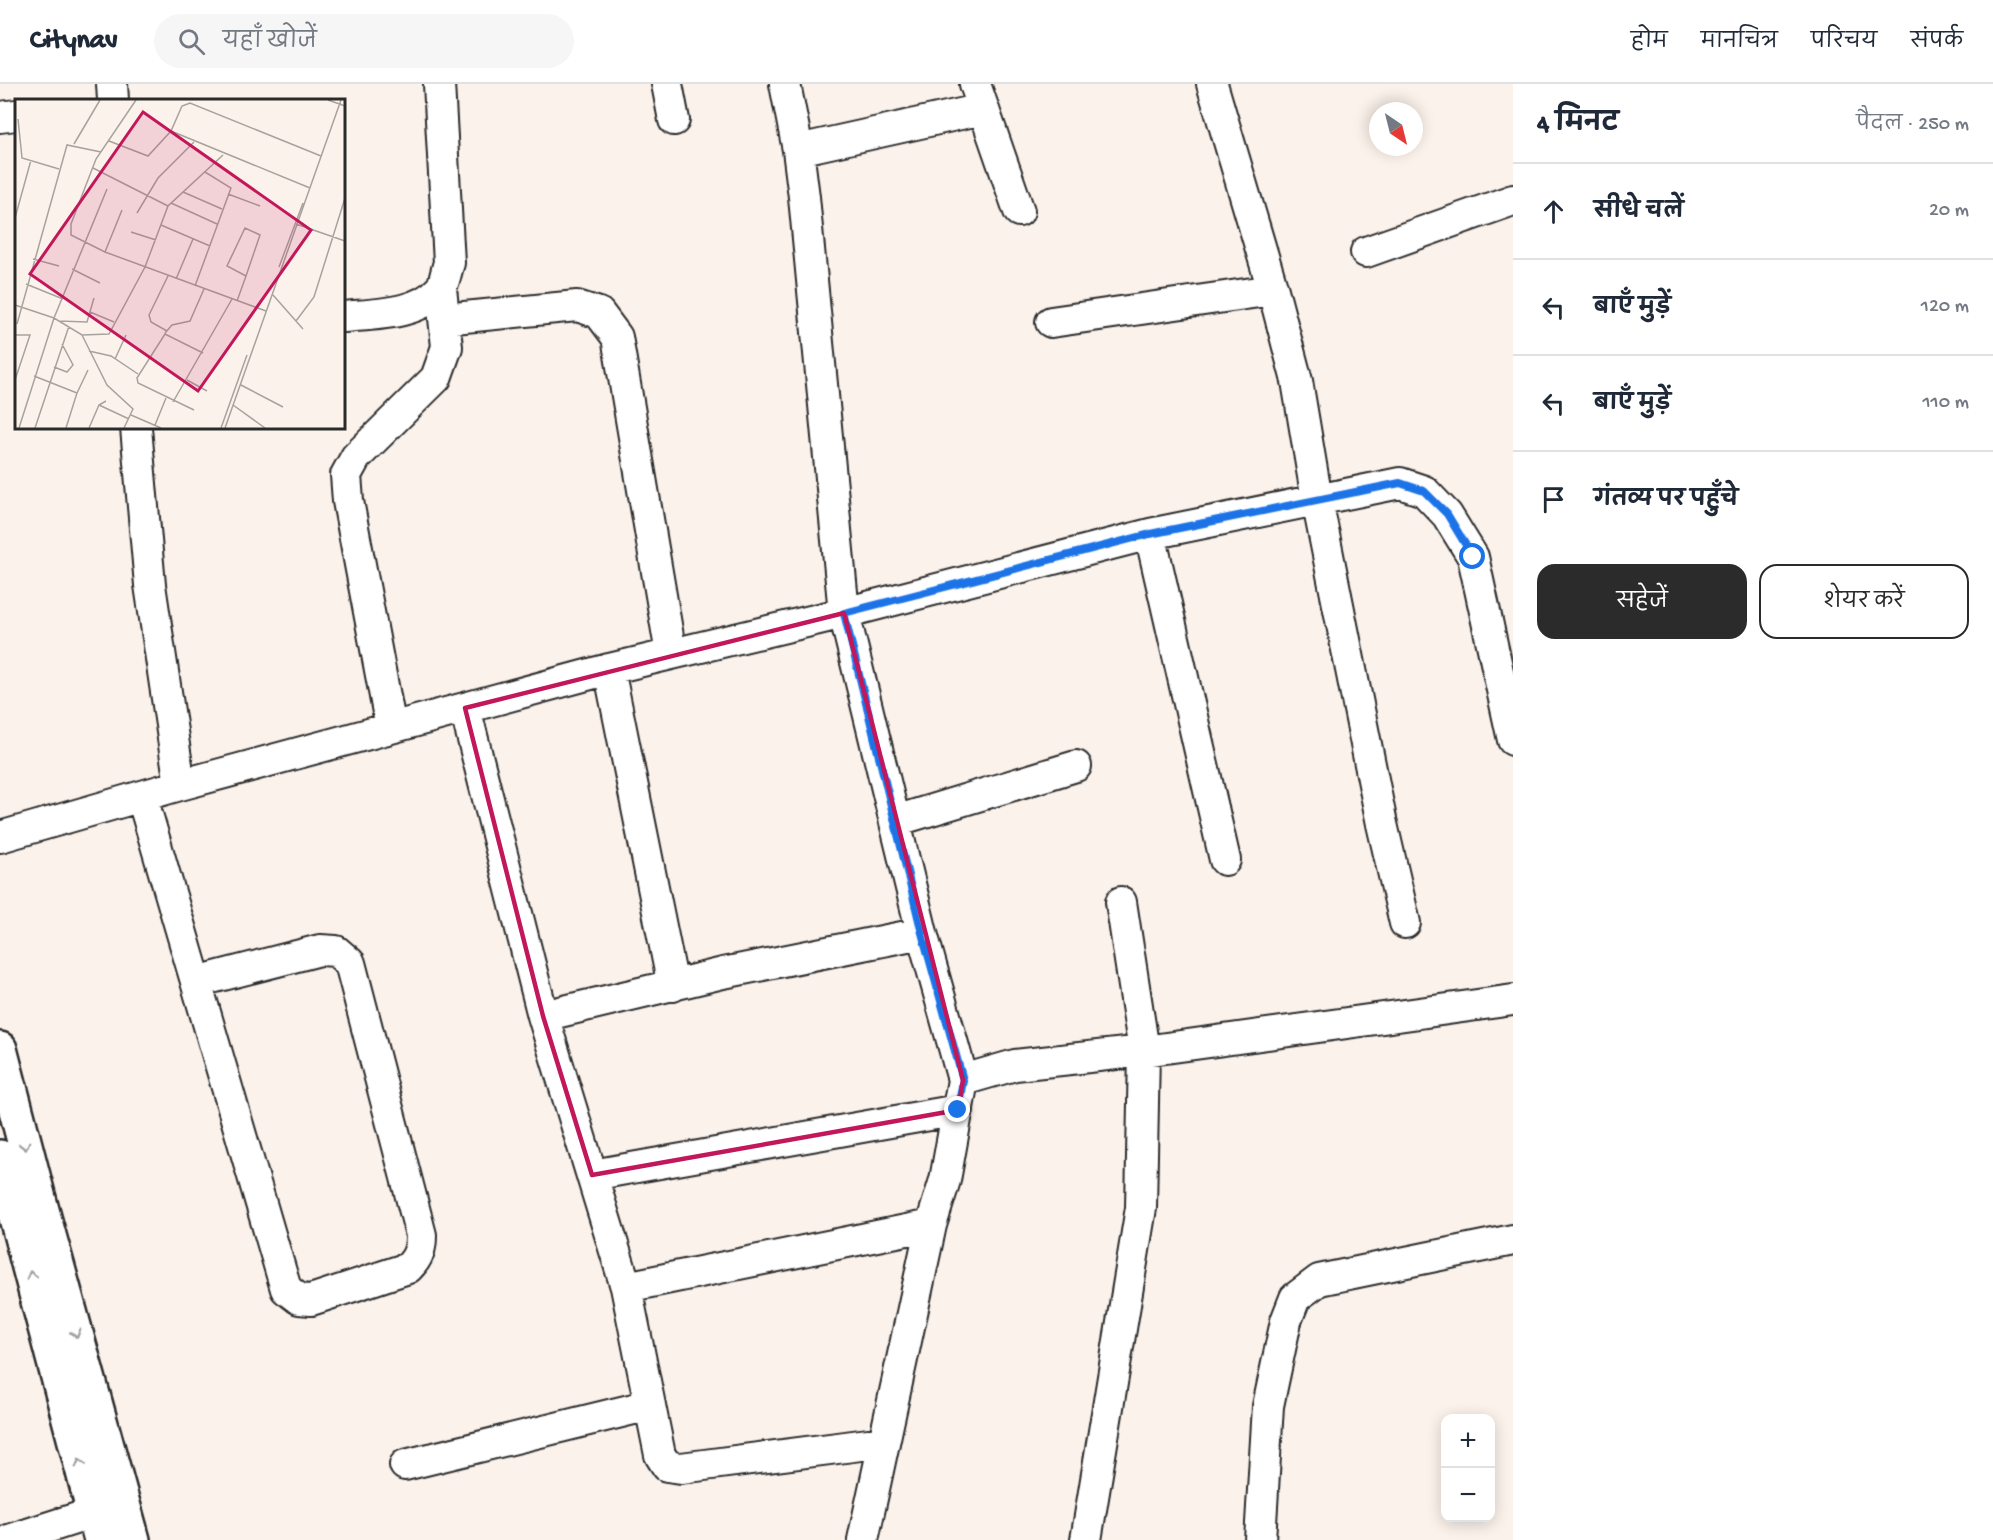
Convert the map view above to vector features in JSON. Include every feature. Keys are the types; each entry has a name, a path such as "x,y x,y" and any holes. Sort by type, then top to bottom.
{"street":[{"path":"112,84 113,99"},
{"path":"391,728 348,501 346,475 356,457 436,378 447,347 441,288 449,263 439,84"},
{"path":"667,84 674,120"},
{"path":"785,84 798,150 844,613 922,933 963,1080 945,1180 931,1225 863,1540"},
{"path":"1212,84 1274,290 1297,381 1317,500 1382,824 1405,923"},
{"path":"798,150 979,96 1019,211"},
{"path":"0,117 15,115"},
{"path":"1365,252 1513,200"},
{"path":"345,317 392,312 420,304 441,288"},
{"path":"1051,322 1274,290"},
{"path":"444,319 577,306 599,313 617,337 670,654"},
{"path":"136,429 150,585 180,785"},
{"path":"0,837 180,785 609,669 844,613 1150,534 1400,483 1424,491 1447,514 1473,557 1513,740"},
{"path":"1150,534 1225,860"},
{"path":"609,669 674,986"},
{"path":"465,708 543,1016 626,1287 660,1455 667,1466 681,1468 884,1442"},
{"path":"895,821 1076,766"},
{"path":"142,797 196,982 286,1289 298,1299 311,1300 408,1268 417,1259 421,1246 421,1235 350,963 336,951 320,950 196,982"},
{"path":"1086,1540 1141,1208 1144,1051 1121,902"},
{"path":"543,1016 723,973 922,933"},
{"path":"963,1080 1015,1065 1144,1051 1513,1000"},
{"path":"0,1049 133,1540"},
{"path":"592,1175 958,1110"},
{"path":"0,1156 97,1526"},
{"path":"626,1287 931,1225"},
{"path":"1260,1540 1268,1406 1287,1321 1295,1298 1319,1280 1513,1240"},
{"path":"405,1465 650,1405"},
{"path":"9,1540 97,1526 124,1503"}],"highlighted area":[{"path":"844,613 963,1080 958,1110 592,1175 543,1016 465,708"}],"route":[{"path":"958,1110 963,1080 922,933 844,613 1150,534 1400,483 1424,491 1447,514 1473,557"}]}
